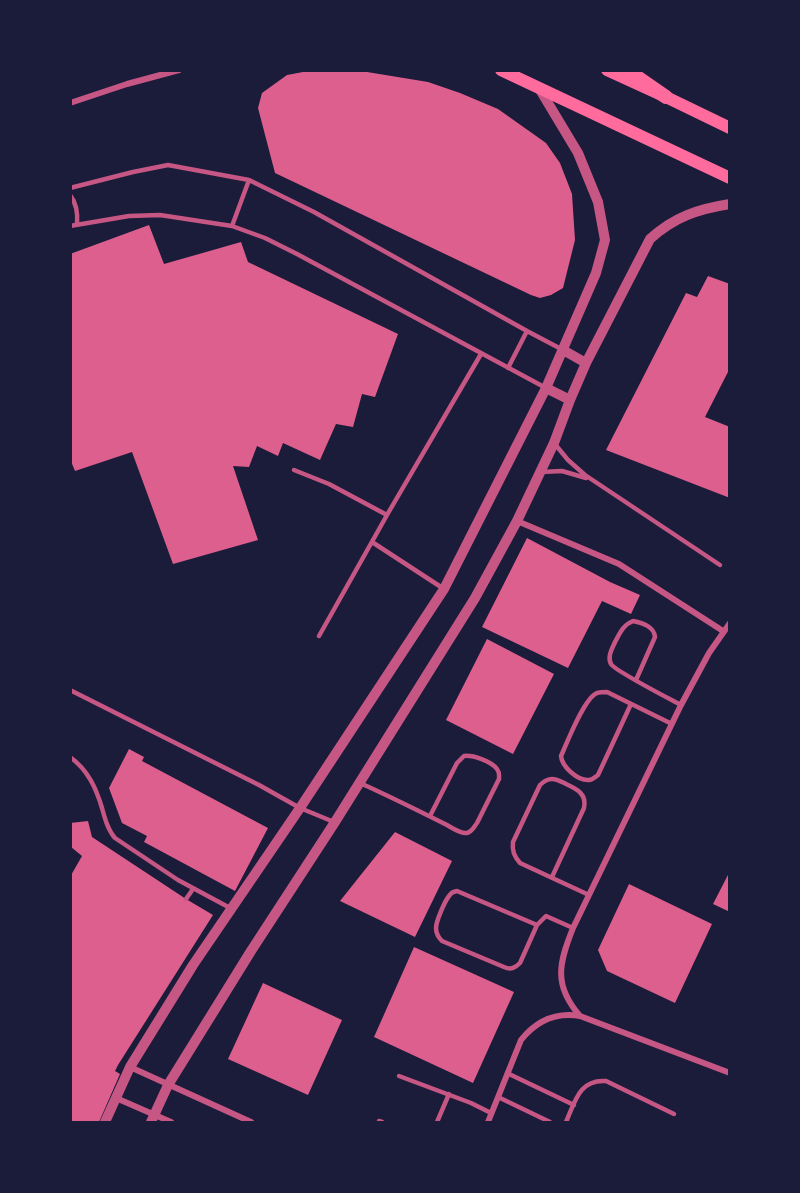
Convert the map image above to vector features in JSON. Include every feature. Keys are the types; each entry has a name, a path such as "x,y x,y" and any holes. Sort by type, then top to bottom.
{"main road":[{"path":"501,70 729,178"},
{"path":"607,70 729,128"},
{"path":"627,70 666,97"}],"street":[{"path":"70,103 178,70"},
{"path":"105,1122 130,1067 193,965 300,808 444,589 546,388 596,273 605,240 598,202 578,153 538,88"},
{"path":"153,1119 168,1086 251,951 476,598 518,521 554,443 586,363 650,238 663,227 692,213 729,204"},
{"path":"563,350 586,363"},
{"path":"546,388 570,400"},
{"path":"518,521 619,564 723,631"},
{"path":"580,1016 567,997 561,975 564,951 573,927 681,705 709,653 729,623"},
{"path":"488,1122 521,1040 536,1025 557,1015 580,1016 729,1073"},
{"path":"130,1067 251,1122"},
{"path":"115,1097 153,1119 171,1122"}],"lane":[{"path":"70,188 168,165 249,180 314,212 563,350"},
{"path":"231,226 249,180"},
{"path":"70,195 76,205 77,224"},
{"path":"70,226 129,216 160,215 231,226 265,238 297,254 546,388"},
{"path":"508,368 527,331"},
{"path":"319,636 481,354"},
{"path":"554,443 568,460 594,481 720,565"},
{"path":"294,470 329,483 387,515"},
{"path":"540,472 562,471 594,481"},
{"path":"372,542 444,589"},
{"path":"636,680 655,637 655,632 651,627 633,621 624,627 610,653 611,664 615,669 681,705"},
{"path":"70,690 300,808 335,822"},
{"path":"631,704 598,775 589,780 568,770 561,761 561,756 585,706 597,693 606,692 631,704 672,724"},
{"path":"360,783 460,832 467,833 472,831 499,779 497,768 470,755 464,756 457,763 430,816"},
{"path":"70,757 78,763 93,784 111,834 178,880 232,909"},
{"path":"552,878 585,802 583,795 577,789 552,779 540,785 513,842 512,850 520,863 552,878 589,895"},
{"path":"186,899 193,889"},
{"path":"537,925 457,891 449,896 436,927 438,937 442,941 509,969 520,963 537,925 546,916 573,927"},
{"path":"507,1073 574,1105"},
{"path":"399,1076 471,1102 491,1113"},
{"path":"566,1122 581,1089 596,1080 606,1081 674,1114"},
{"path":"437,1122 449,1094"},
{"path":"498,1097 550,1122"}],"building":[{"path":"355,70 428,82 460,93 498,109 546,143 560,163 572,194 575,240 563,288 540,298 531,295 275,173 258,108 262,93 287,75 303,72"},
{"path":"149,225 164,264 241,242 248,262 398,334 375,397 362,394 353,427 336,424 320,460 283,443 278,456 257,446 249,467 233,466 258,540 173,564 132,452 75,471 70,459 70,254"},
{"path":"708,276 730,284 730,368 705,417 730,427 730,498 606,450 686,293 697,297"},
{"path":"527,538 610,582 640,595 631,614 602,601 568,668 482,627"},
{"path":"487,639 554,674 513,754 446,720"},
{"path":"129,749 144,757 142,761 268,828 235,891 144,842 147,836 122,823 109,788"},
{"path":"88,821 92,837 213,915 118,1065 115,1071 120,1074 99,1122 70,1122 70,877 82,856 71,847 70,823"},
{"path":"395,832 452,861 415,937 340,901"},
{"path":"730,871 730,912 713,904"},
{"path":"629,884 712,924 675,1003 607,971 598,950"},
{"path":"414,947 514,992 473,1083 374,1037"},
{"path":"263,983 342,1020 308,1095 228,1059"}]}
